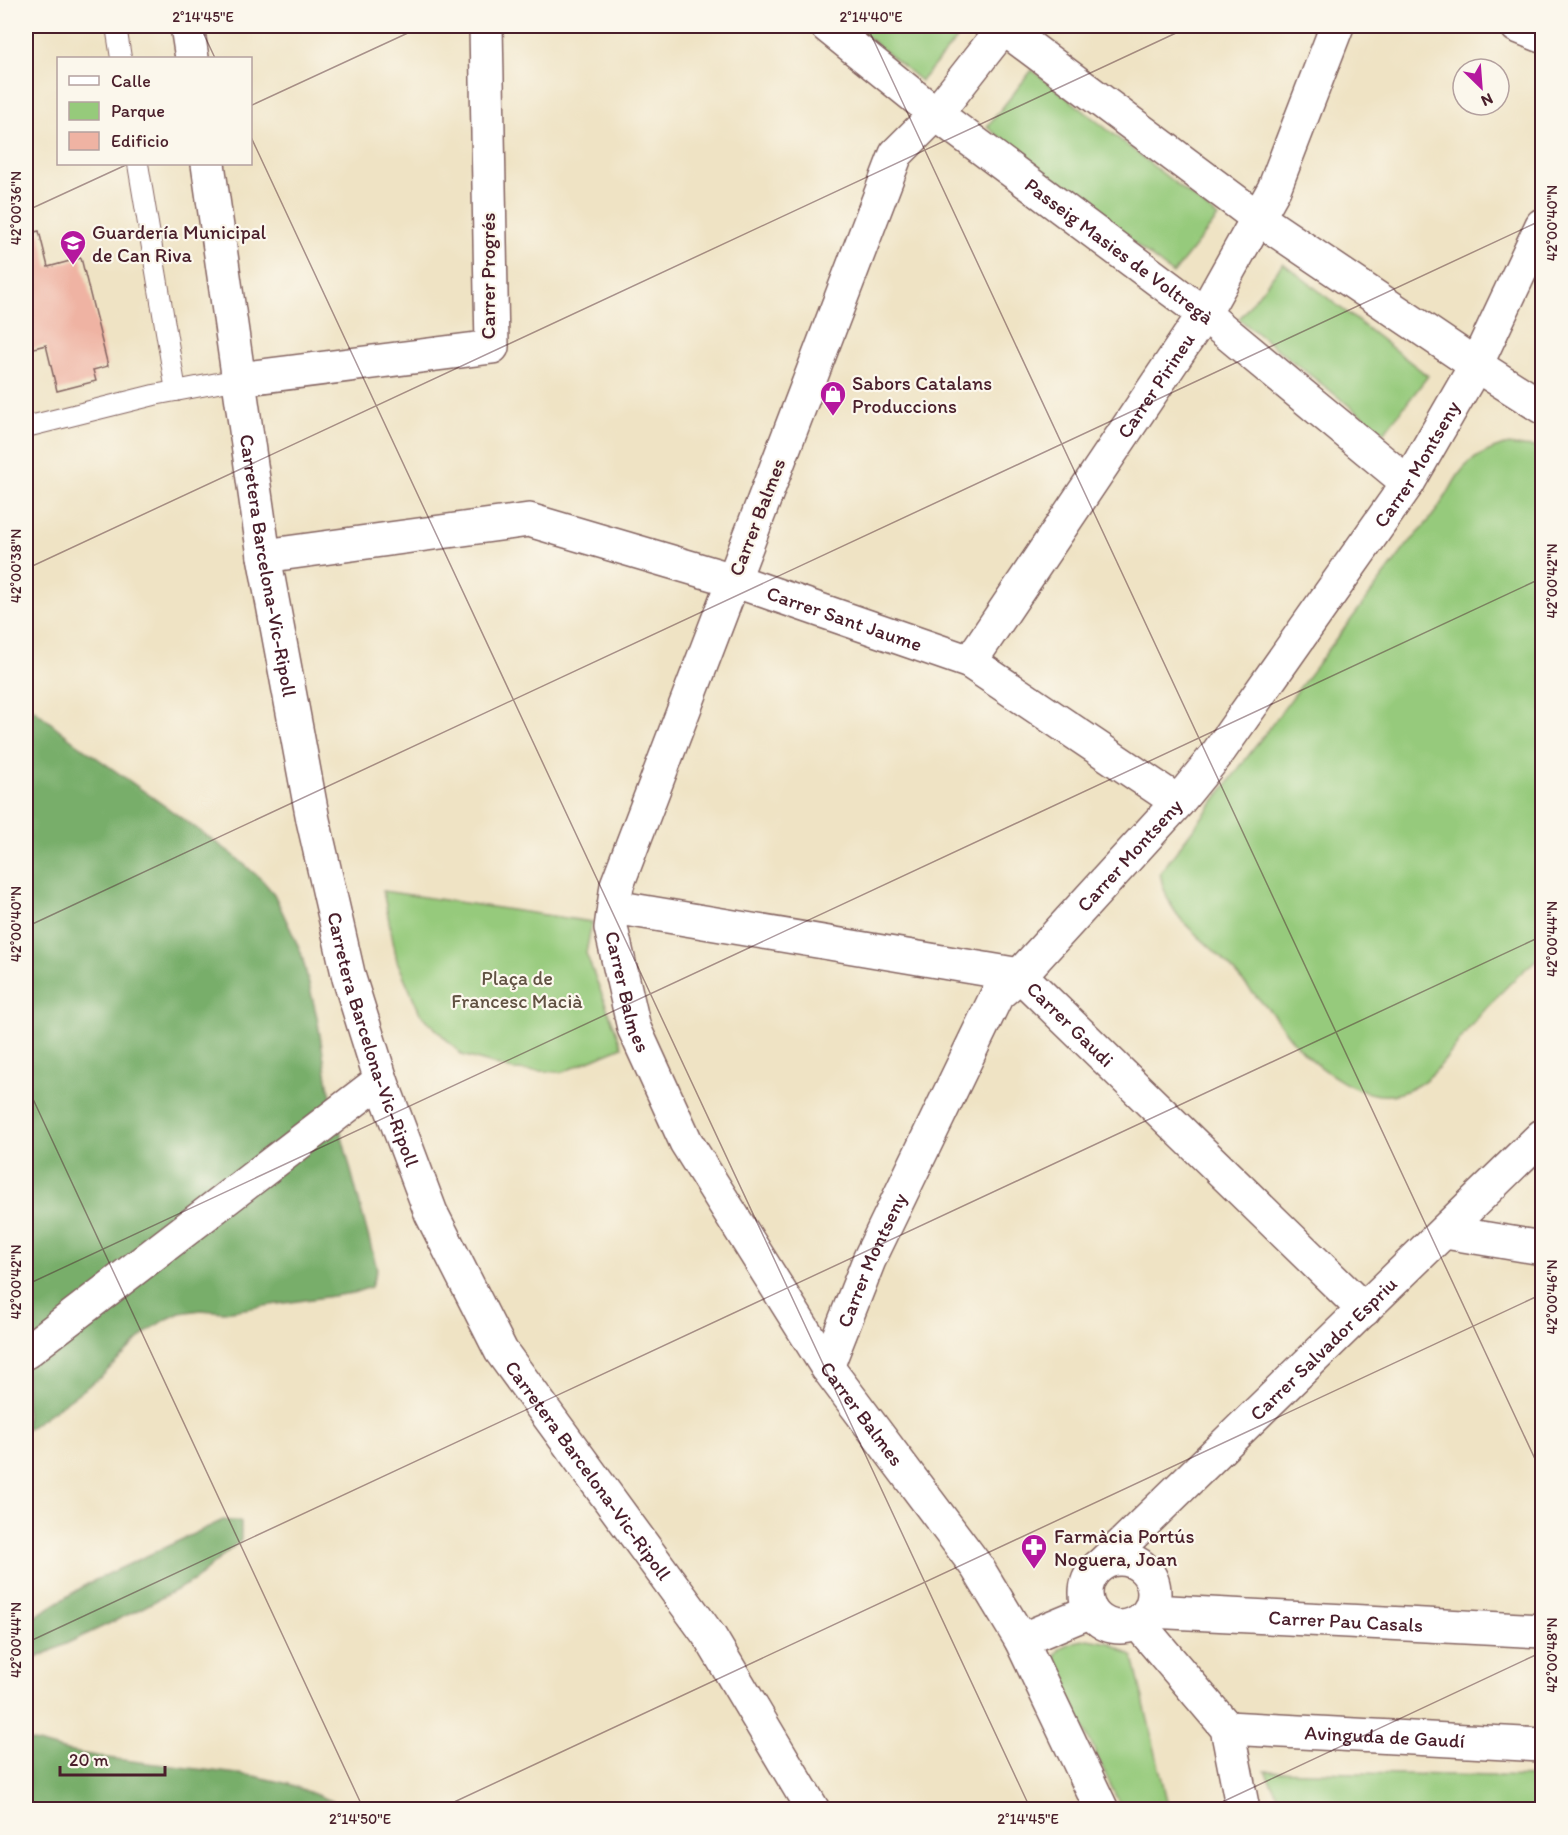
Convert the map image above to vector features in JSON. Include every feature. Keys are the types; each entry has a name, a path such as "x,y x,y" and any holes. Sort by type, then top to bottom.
{"street":[{"path":"187,26 192,57"},
{"name":"Carrer Progrés","path":"239,379 492,347 486,26"},
{"name":"Passeig Masies de Voltregà","path":"827,26 936,114 1204,314 1408,483"},
{"path":"1003,26 1258,218 1542,407"},
{"name":"Carrer Balmes","path":"1003,26 936,114 896,154 617,885 611,928 634,1028 687,1142 827,1367 977,1568 1021,1640 1102,1809"},
{"name":"Carrer Pirineu","path":"970,662 1204,314 1274,189 1337,26"},
{"path":"1517,26 1542,36"},
{"name":"Carretera Barcelona-Vic-Ripoll","path":"207,165 264,556 313,820 349,978 381,1080 431,1213 501,1351 710,1637 813,1809"},
{"name":"Carrer Montseny","path":"827,1367 869,1260 998,995 1020,975 1178,802 1217,754 1408,483 1476,365 1542,225"},
{"name":"Carrer Sant Jaume","path":"264,556 529,520 733,580 970,662 1178,802"},
{"name":"Carrer Gaudi","path":"614,907 1020,975 1364,1310"},
{"path":"26,1352 381,1080"},
{"name":"Carrer Salvador Espriu","path":"1104,1562 1542,1136"},
{"path":"1445,1232 1542,1248"},
{"path":"1117,1559 1131,1560 1142,1566 1149,1574 1155,1593 1144,1617 1120,1628 1102,1623 1090,1611 1086,1593 1092,1573 1104,1562 1117,1559"},
{"path":"1021,1640 1090,1611"},
{"path":"1144,1617 1227,1728 1243,1809"},
{"name":"Carrer Pau Casals","path":"1144,1617 1542,1631"},
{"name":"Avinguda de Gaudí","path":"1227,1728 1542,1745"}],"lane":[{"path":"116,26 121,57"},
{"path":"138,165 176,391"},
{"path":"26,427 176,391 239,379"}],"green space":[{"path":"854,26 962,26 965,29 921,81"},
{"path":"1032,70 1218,217 1173,274 987,127"},
{"path":"1283,263 1428,376 1384,433 1239,319"},
{"path":"1504,445 1537,447 1542,450 1542,955 1490,1004 1434,1073 1413,1088 1400,1093 1372,1094 1342,1081 1303,1052 1229,966 1178,915 1164,890 1160,873 1408,544 1442,503 1463,469 1478,457"},
{"path":"26,703 76,743 231,853 262,880 274,894 301,952 317,1017 328,1084 377,1269 371,1287 353,1293 224,1312 201,1310 180,1313 147,1332 101,1377 26,1430"},
{"name":"Plaça de Francesc Macià","path":"383,891 592,922 586,953 622,1047 563,1072 513,1070 462,1055 420,1013 397,961"},
{"path":"223,1520 241,1522 241,1540 195,1580 26,1665 26,1622 89,1583"},
{"path":"1088,1639 1110,1643 1133,1657 1169,1809 1122,1809 1052,1661 1062,1647"},
{"path":"26,1740 67,1751 107,1758 254,1776 289,1784 352,1809 26,1809"},
{"path":"1265,1771 1542,1777 1542,1809 1285,1809"}],"building":[{"path":"39,231 48,267 81,258 108,366 93,370 96,381 57,391 46,345 26,350 26,234"}],"place":[{"name":"Guardería Municipal de Can Riva","path":"73,266"},
{"name":"Sabors Catalans Produccions","path":"833,417"},
{"name":"Farmàcia Portús Noguera, Joan","path":"1034,1570"}]}
